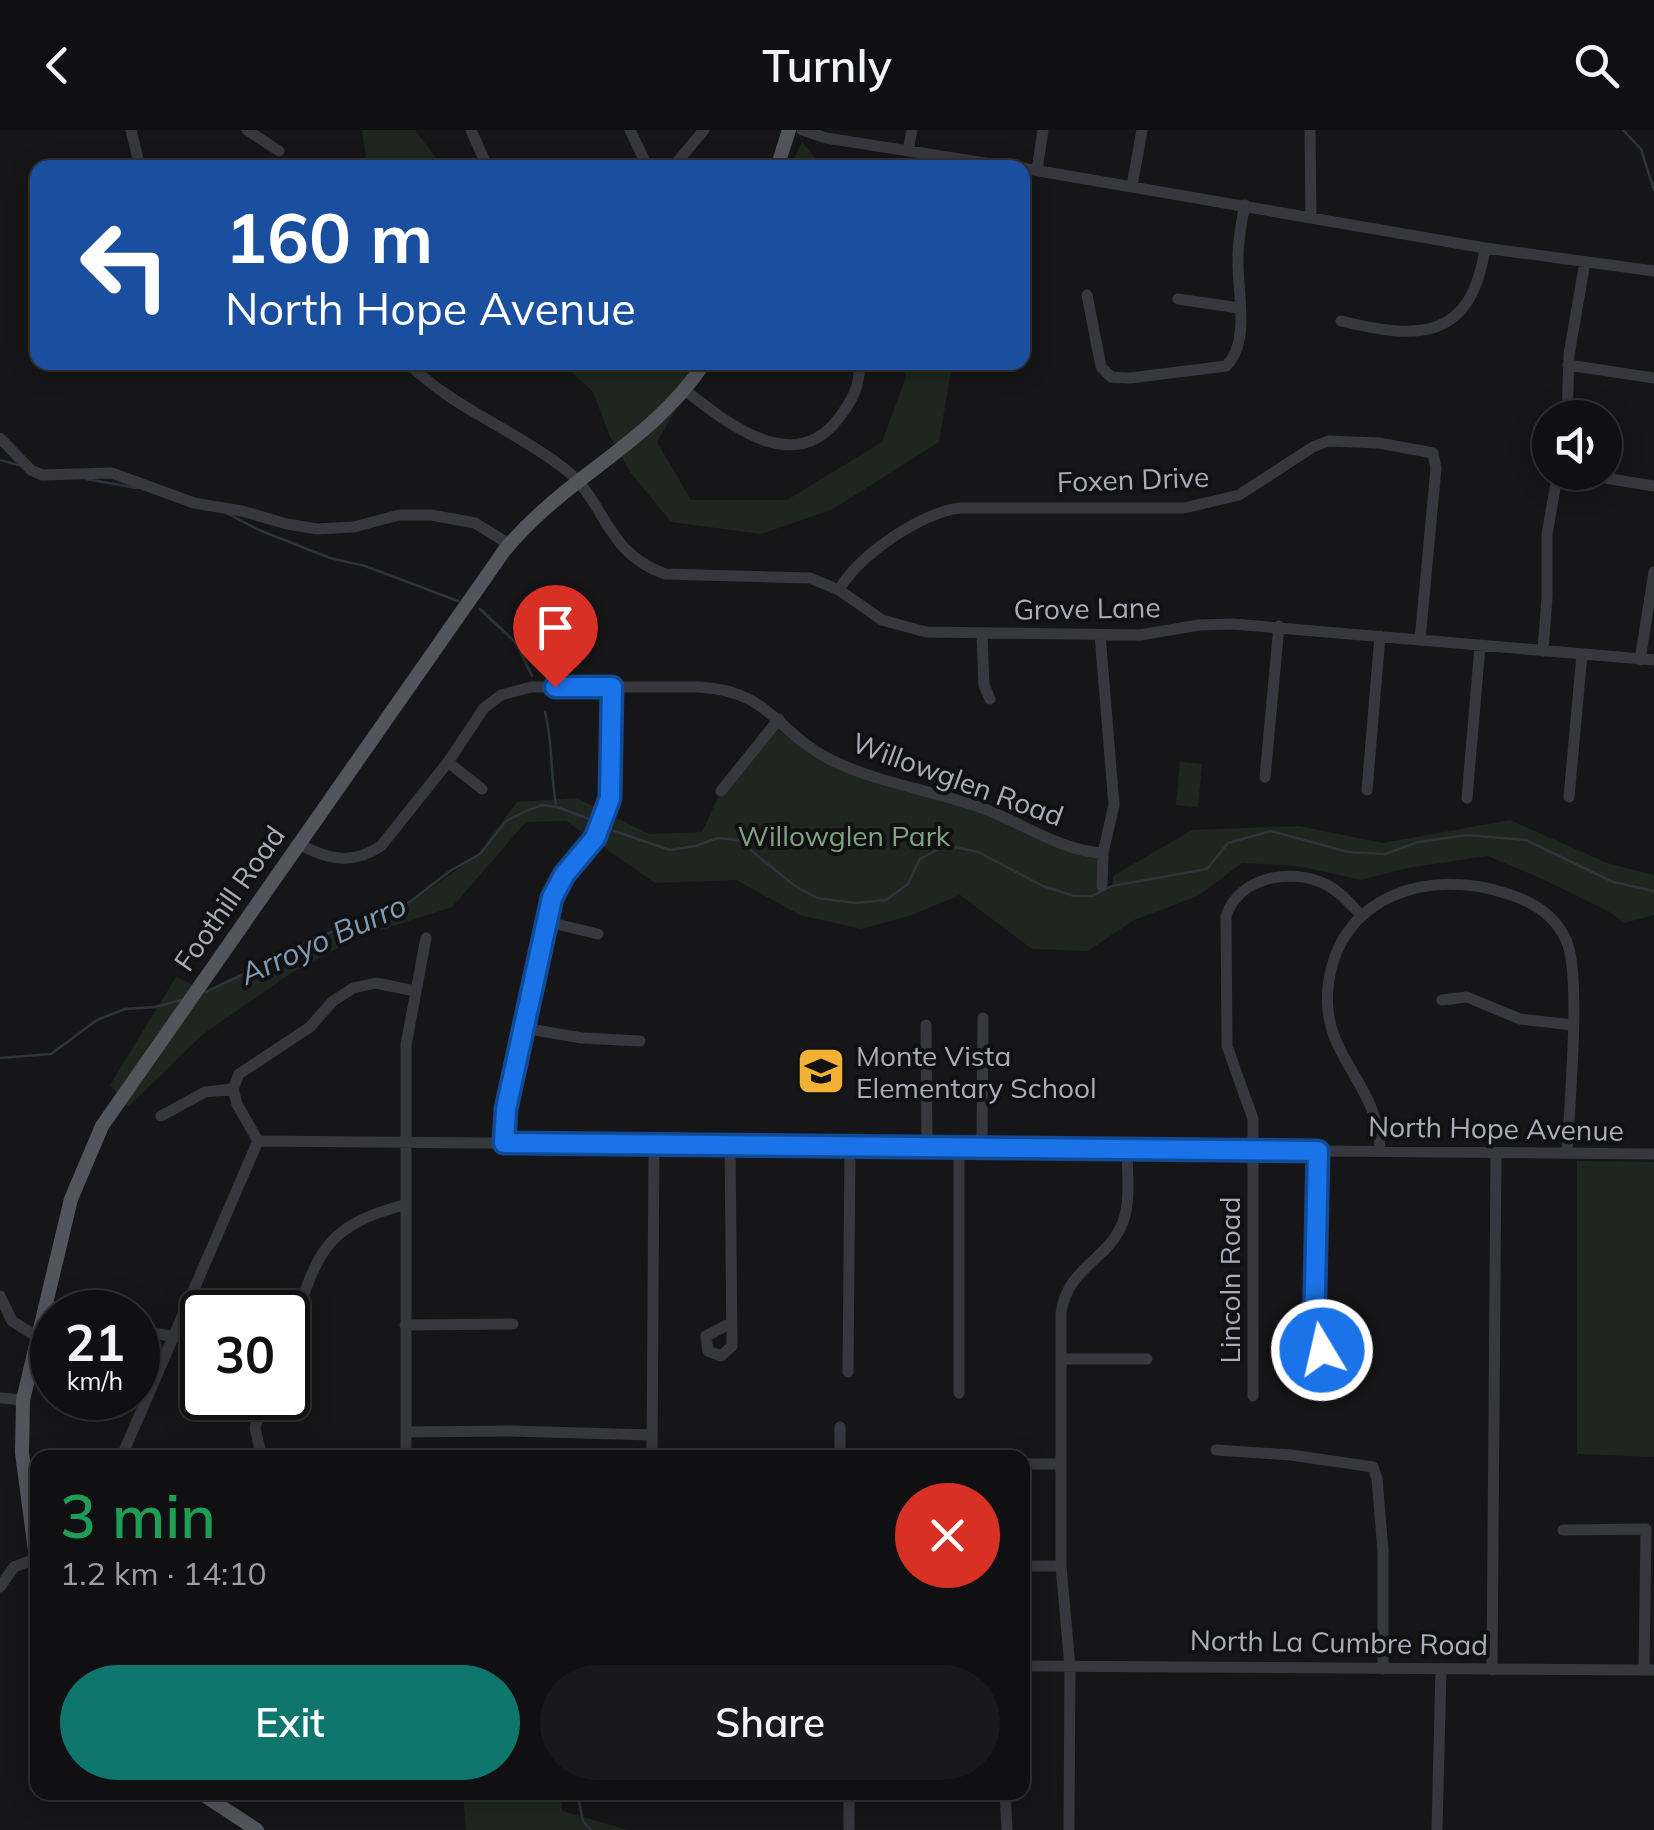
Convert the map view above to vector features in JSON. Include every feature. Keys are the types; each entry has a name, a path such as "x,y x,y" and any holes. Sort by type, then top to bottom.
{"main road":[{"path":"780,160 789,130"},
{"name":"Foothill Road","path":"52,1290 74,1187 102,1126 298,843 509,544 576,481 642,435 686,390 700,370"},
{"name":"Foothill Road","path":"30,1363 22,1400 22,1453 30,1518"},
{"path":"211,1800 257,1830"}],"street":[{"path":"131,130 138,160"},
{"path":"247,130 279,151"},
{"path":"471,130 484,160"},
{"path":"630,130 644,160"},
{"path":"679,160 704,130"},
{"path":"802,130 826,138 967,160"},
{"path":"908,151 912,130"},
{"path":"1037,170 1043,130"},
{"path":"1132,186 1142,130"},
{"path":"1310,130 1311,218"},
{"path":"1030,169 1486,248 1654,271"},
{"path":"1087,295 1101,367 1107,375 1116,379 1226,366 1237,348 1238,257 1245,204"},
{"path":"1340,321 1407,334 1439,326 1458,313 1472,296 1486,248"},
{"path":"1567,400 1568,365 1584,262"},
{"path":"1178,298 1239,308"},
{"path":"1568,365 1654,378"},
{"name":"Grove Lane","path":"417,370 443,392 566,470 622,546 648,568 676,576 810,578 839,590 894,625 926,632 1100,636 1155,634 1216,624 1279,626 1654,660"},
{"path":"686,390 763,442 801,446 826,433 848,406 859,370"},
{"path":"0,438 32,470 42,474 112,473 194,504 242,510 317,529 354,527 398,514 431,515 475,523 509,544"},
{"name":"Foxen Drive","path":"839,590 854,566 939,512 960,508 1204,506 1256,488 1323,443 1379,443 1433,453 1436,468 1420,640"},
{"path":"1622,481 1654,486"},
{"path":"1543,651 1548,598 1547,534 1555,490"},
{"path":"1640,660 1654,572"},
{"path":"1265,776 1279,626"},
{"path":"982,634 984,685 990,700"},
{"path":"1100,636 1114,805 1103,853 1102,886"},
{"path":"1367,790 1380,636"},
{"path":"1467,798 1480,646"},
{"path":"1569,797 1582,654"},
{"name":"Willowglen Road","path":"298,843 329,857 347,859 366,855 380,846 448,762 477,715 510,691 530,687 612,687 726,690 766,707 814,750 854,770 978,806 1064,844 1103,853"},
{"path":"504,1143 506,1109 544,922 557,886 595,838 606,814 612,787 612,687"},
{"path":"721,791 779,719"},
{"path":"448,762 482,789"},
{"name":"Lincoln Road","path":"1253,1396 1254,1150 1251,1108 1230,1057 1225,1026 1225,921 1239,894 1272,878 1294,876 1333,888 1362,916"},
{"path":"1380,1152 1376,1114 1337,1047 1327,1003 1336,954 1362,916 1401,891 1444,883 1499,890 1534,904 1552,918 1570,948 1574,970 1568,1153"},
{"path":"544,922 598,934"},
{"path":"406,1450 406,1045 426,938"},
{"path":"125,1450 258,1141 245,1122 234,1090 240,1074 310,1027 344,993 376,983 414,991"},
{"path":"1442,1000 1467,997 1520,1019 1572,1025"},
{"path":"982,1018 982,1148"},
{"path":"926,1025 927,1147"},
{"path":"523,1028 582,1038 640,1041"},
{"path":"160,1116 206,1092 234,1090"},
{"name":"North Hope Avenue","path":"258,1141 1654,1154"},
{"path":"652,1450 654,1144"},
{"path":"730,1146 731,1323"},
{"path":"848,1372 850,1148"},
{"path":"959,1148 959,1394"},
{"path":"1069,1830 1070,1667 1061,1566 1061,1314 1065,1294 1078,1273 1116,1236 1125,1216 1127,1149"},
{"path":"1318,1151 1314,1336 1322,1350"},
{"path":"1492,1670 1496,1152"},
{"path":"306,1290 318,1260 338,1233 369,1214 404,1205"},
{"path":"0,1296 12,1322 30,1332"},
{"path":"405,1325 512,1324"},
{"path":"160,1334 174,1337"},
{"path":"1060,1360 1147,1360"},
{"path":"0,1398 22,1400"},
{"path":"258,1420 260,1450"},
{"path":"840,1427 840,1450"},
{"path":"406,1432 652,1435"},
{"path":"1216,1450 1373,1467 1383,1551 1383,1668"},
{"path":"1030,1464 1061,1464"},
{"path":"1563,1530 1646,1529 1649,1670"},
{"path":"0,1587 14,1567 30,1566"},
{"path":"1030,1566 1061,1566"},
{"name":"North La Cumbre Road","path":"1030,1666 1649,1670"},
{"path":"1437,1830 1441,1669"},
{"path":"849,1800 849,1830"},
{"path":"1005,1800 1007,1830"}],"green space":[{"path":"362,130 415,130 438,160 367,160"},
{"path":"802,142 817,160 793,160"},
{"path":"569,370 699,370 657,442 691,500 787,500 882,442 906,377 904,370 951,370 939,442 833,509 761,534 671,522 630,472 610,437 593,392"},
{"name":"Willowglen Park","path":"779,719 832,760 978,807 1046,837 1103,853 1103,886 1112,886 1113,876 1192,830 1299,826 1383,843 1510,820 1607,863 1654,875 1654,915 1624,923 1610,912 1488,856 1407,868 1361,880 1298,866 1242,863 1198,896 1134,920 1088,951 1032,949 960,895 909,916 861,929 800,915 736,880 655,883 566,821 526,822 452,907 357,938 293,972 202,1035 128,1107 110,1085 176,977 206,991 275,961 299,943 390,917 477,855 517,802 577,798 649,834 702,832 721,791"},
{"path":"1180,762 1202,764 1198,807 1176,805"},
{"path":"1577,1161 1654,1162 1654,1457 1577,1454"},
{"path":"464,1800 561,1800 562,1811 628,1830 466,1830"}],"waterway":[{"path":"1623,130 1641,149 1654,190"},
{"path":"0,460 18,465"},
{"path":"86,479 137,488"},
{"path":"226,513 330,558 365,566 458,601"},
{"path":"480,609 516,643 532,676"},
{"path":"545,712 556,804"},
{"name":"Arroyo Burro","path":"206,992 331,932 358,922 390,917 450,871 480,854 506,821 526,811 542,805 589,819"},
{"name":"Arroyo Burro","path":"614,831 670,850 718,838 738,840 795,886 817,898 855,903 886,900 908,884 920,859 946,845 978,852 1043,886 1074,896 1092,896 1112,886 1207,869 1228,843 1271,831 1348,852 1385,854 1418,842 1467,835 1526,840 1613,882 1654,891"},
{"name":"Arroyo Burro","path":"0,1058 51,1054 97,1020 125,1009 181,1000"},
{"path":"579,1800 583,1821 591,1830"}],"place":[{"name":"Monte Vista Elementary School","path":"821,1071"}],"route":[{"path":"555,687 612,687 612,787 601,827 557,886 544,922 506,1109 504,1143 1318,1151 1314,1336 1322,1350"}]}
